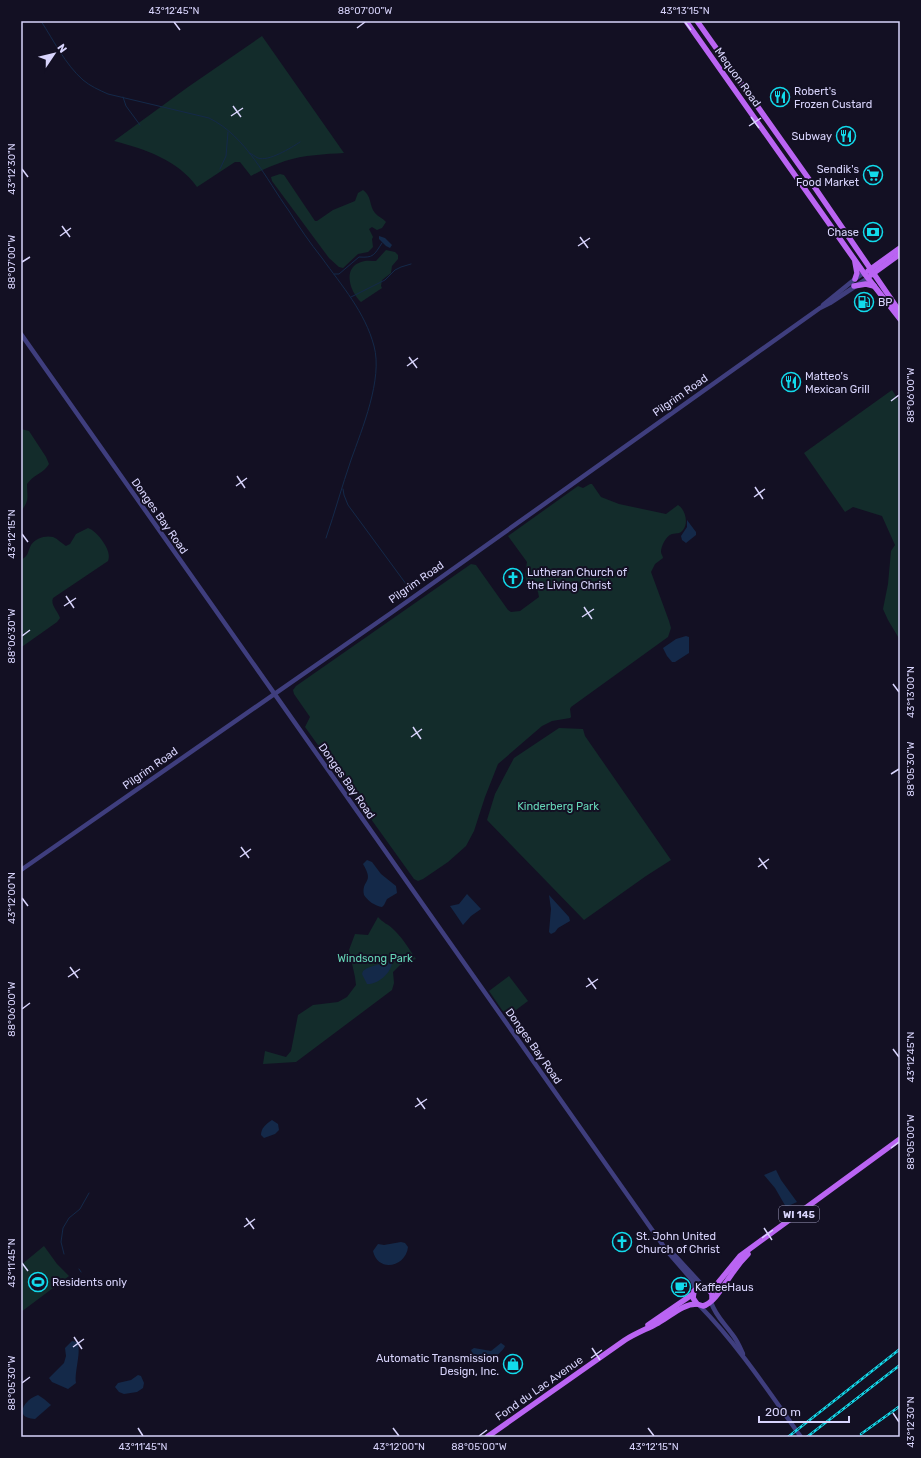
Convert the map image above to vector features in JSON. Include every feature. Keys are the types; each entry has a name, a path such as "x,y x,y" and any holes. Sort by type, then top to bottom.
{"main road":[{"name":"Mequon Road","path":"686,21 866,275 900,319"},
{"name":"Mequon Road","path":"697,21 811,182 900,312"},
{"name":"Pilgrim Road","path":"872,271 881,268 900,248"},
{"name":"Pilgrim Road","path":"866,275 883,260 900,254"},
{"path":"854,258 857,273 855,279"},
{"path":"865,261 869,262 883,260"},
{"path":"881,268 880,277 884,290"},
{"path":"854,286 866,284 874,286"},
{"name":"WI 145","path":"694,1292 717,1284 740,1256 900,1139"},
{"name":"WI 145","path":"698,1304 705,1305 711,1301 737,1266 755,1246"},
{"path":"705,1287 711,1292 711,1301"},
{"path":"694,1292 694,1300 698,1304"},
{"name":"Fond du Lac Avenue","path":"487,1437 694,1292"},
{"name":"Fond du Lac Avenue","path":"643,1329 659,1322 689,1304 698,1304"}],"street":[{"name":"Pilgrim Road","path":"820,308 855,279 866,275"},
{"name":"Pilgrim Road","path":"21,870 274,694 820,308 854,286 866,275"},
{"name":"Donges Bay Road","path":"21,334 659,1238 667,1252 693,1281 694,1292"},
{"name":"Donges Bay Road","path":"659,1238 705,1287"},
{"path":"711,1301 716,1314 733,1334 739,1344 744,1358"},
{"path":"698,1304 717,1323 801,1437"}],"green space":[{"path":"262,36 344,153 300,157 272,166 251,176 240,162 235,162 197,187 171,163 149,152 114,141 188,87"},
{"path":"280,174 284,175 315,221 333,210 355,201 358,193 363,190 366,192 375,213 386,222 382,228 377,230 372,227 369,229 373,237 373,247 368,252 358,254 343,268 339,267 329,258 272,181 271,177"},
{"path":"386,250 395,252 398,255 398,259 392,266 391,273 382,280 382,288 361,302 351,287 351,269 361,262 376,261"},
{"path":"892,390 900,402 900,640 883,609 888,584 891,551 895,545 882,516 853,507 845,512 804,453"},
{"path":"21,429 29,431 49,464 27,484 27,501 21,511"},
{"path":"592,484 601,497 619,504 666,514 678,505 683,510 686,520 685,527 681,532 672,534 666,539 661,550 663,558 655,564 651,572 671,628 668,637 571,707 570,718 552,721 542,726 498,764 474,831 466,846 448,862 418,881 414,879 305,727 310,717 294,694 293,690 296,686 471,564 476,565 508,610 511,612 520,611 539,597 538,592 532,582 528,583 526,581 525,574 527,562 508,536 578,486 583,488"},
{"path":"88,528 100,537 108,552 108,561 53,598 53,606 60,618 57,622 21,646 21,560 27,555 31,545 38,539 50,536 66,546 70,544 76,534"},
{"name":"Kinderberg Park","path":"559,728 583,729 585,736 671,860 584,920 487,820 495,794 514,758"},
{"name":"Windsong Park","path":"378,917 396,932 416,959 400,965 393,972 394,983 392,990 296,1062 263,1064 265,1051 286,1057 291,1051 298,1015 313,1005 338,1002 347,997 356,985 349,950 355,934 368,935"},
{"path":"509,976 528,1001 508,1016 489,991"},
{"path":"44,1246 57,1264 69,1276 21,1312 21,1265"}],"water":[{"path":"379,236 385,238 392,245 390,248 379,239"},
{"path":"687,520 696,532 696,535 686,543 682,540 681,536 687,527"},
{"path":"686,636 689,637 689,653 675,662 672,662 663,648 676,639"},
{"path":"367,860 372,862 381,874 396,886 397,893 387,899 382,907 372,903 364,895 364,886 368,875 363,864"},
{"path":"467,894 481,909 471,916 463,925 450,906 459,904"},
{"path":"549,895 569,917 570,921 551,934 549,932 551,909"},
{"path":"390,961 392,962 390,970 384,977 376,982 367,984 362,974 363,971 369,967"},
{"path":"272,1120 278,1124 279,1130 275,1134 264,1138 261,1135 262,1130"},
{"path":"776,1170 781,1180 797,1202 786,1207 775,1188 764,1175"},
{"path":"401,1242 405,1243 408,1247 406,1254 397,1263 386,1265 376,1258 373,1251 378,1244 384,1245"},
{"path":"72,1341 77,1342 79,1351 76,1383 68,1389 52,1382 49,1378 64,1363 66,1356 65,1348"},
{"path":"501,1343 505,1346 498,1355 490,1360 482,1362 477,1360 471,1350 474,1348 491,1351"},
{"path":"138,1375 141,1376 144,1383 143,1388 137,1392 124,1394 119,1392 115,1387 118,1383 131,1380"},
{"path":"38,1395 51,1405 35,1419 28,1418 22,1412 23,1408 29,1400"}],"waterway":[{"path":"41,21 71,67 83,80 92,86 108,94 209,118 234,136 254,159 305,235 345,289 359,311 374,346 376,359 374,388 326,538"},
{"path":"123,97 126,106 140,125"},
{"path":"220,169 226,156 228,132"},
{"path":"249,153 258,158 268,158 279,154 300,142"},
{"path":"334,274 339,274 359,257 368,257 373,255 382,243"},
{"path":"351,297 385,280 395,270 411,264"},
{"path":"343,489 348,505 409,588"},
{"path":"64,1254 61,1242 63,1228 69,1218 80,1209 89,1193"}],"railway":[{"path":"788,1437 900,1349"},
{"path":"807,1437 900,1365"},
{"path":"861,1434 900,1406"}],"place":[{"name":"Robert's Frozen Custard","path":"780,97"},
{"name":"Subway","path":"846,136"},
{"name":"Sendik's Food Market","path":"873,175"},
{"name":"Chase","path":"873,232"},
{"name":"BP","path":"864,302"},
{"name":"Matteo's Mexican Grill","path":"791,382"},
{"name":"Lutheran Church of the Living Christ","path":"513,578"},
{"name":"St. John United Church of Christ","path":"622,1242"},
{"name":"Residents only","path":"38,1282"},
{"name":"KaffeeHaus","path":"681,1287"},
{"name":"Automatic Transmission Design, Inc.","path":"513,1364"}]}
